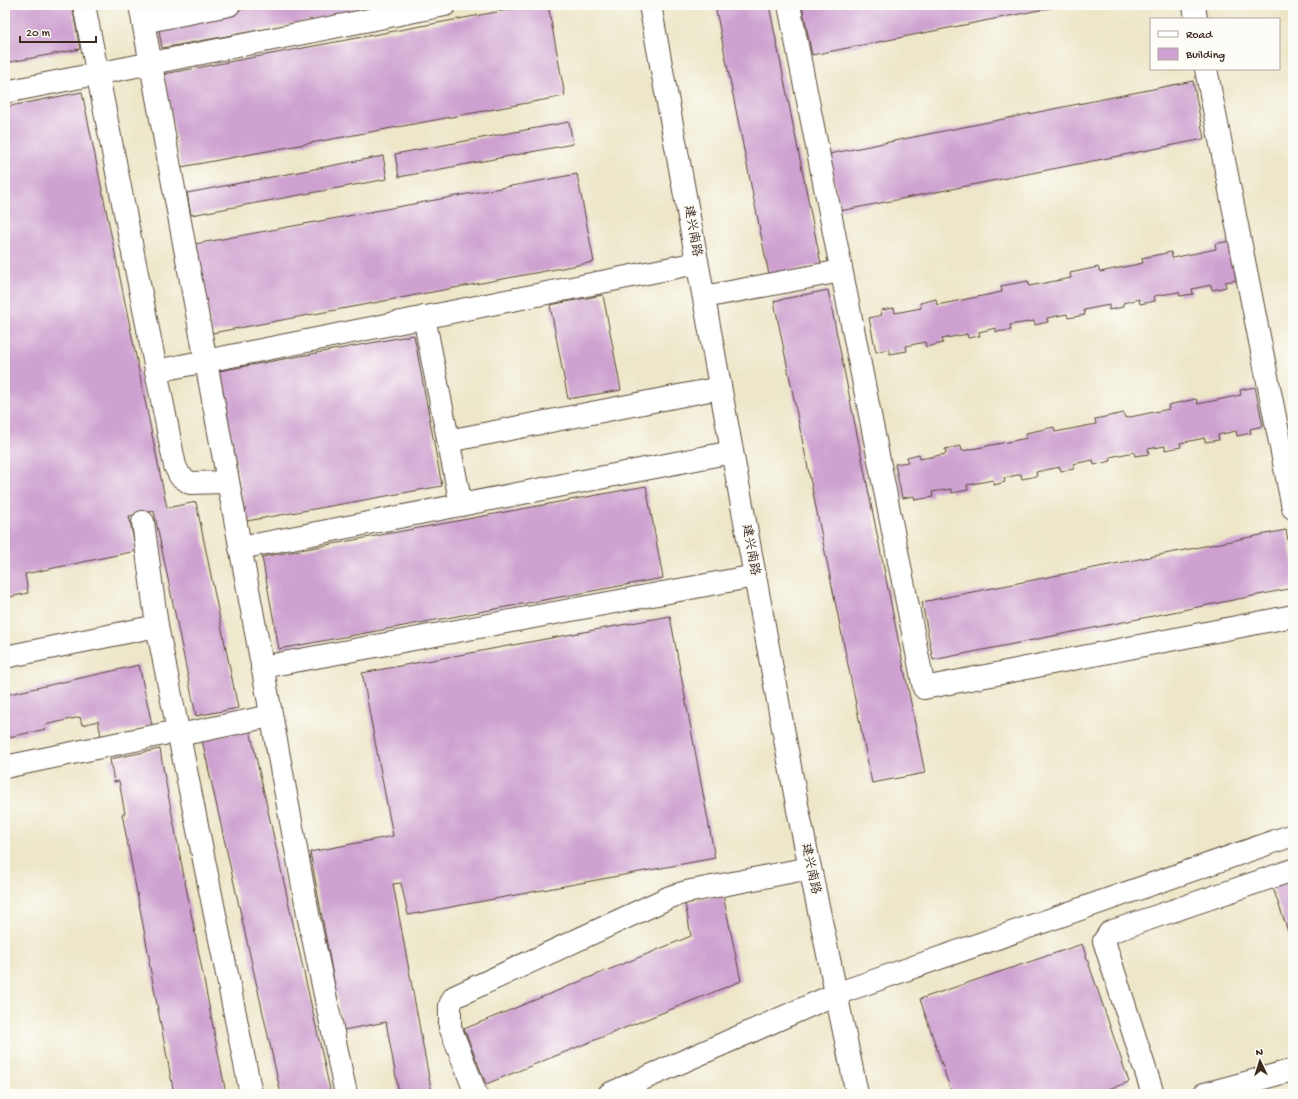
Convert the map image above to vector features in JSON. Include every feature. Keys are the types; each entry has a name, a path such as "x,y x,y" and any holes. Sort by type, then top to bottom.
{"street":[{"path":"84,5 175,466 180,476 190,483 228,482"},
{"path":"229,5 141,14 309,919 346,1094"},
{"path":"5,92 445,5"},
{"name":"建兴南路","path":"650,5 796,802 857,1094"},
{"path":"789,5 924,688 1293,616"},
{"path":"1194,5 1196,18"},
{"path":"1206,70 1293,508"},
{"path":"156,371 698,264"},
{"path":"704,298 842,271"},
{"path":"424,318 461,505"},
{"path":"448,441 720,388"},
{"path":"240,548 732,452"},
{"path":"143,522 157,626 251,1094"},
{"path":"262,667 755,576"},
{"path":"5,655 10,656 157,626"},
{"path":"5,767 271,716"},
{"path":"609,1094 836,994 1293,835"},
{"path":"476,1094 450,1027 450,1005 454,996 670,897 686,892 810,868"},
{"path":"1153,1094 1104,941 1110,932 1293,870"},
{"path":"1204,1094 1293,1070"}],"building":[{"path":"5,5 72,5 80,49 5,63"},
{"path":"267,5 356,5 357,12 162,48 158,25"},
{"path":"534,5 548,5 565,96 181,167 164,74"},
{"path":"715,5 769,5 821,264 769,275"},
{"path":"802,5 1060,5 1060,6 812,55"},
{"path":"1193,81 1204,139 840,211 829,154"},
{"path":"82,92 167,508 196,502 238,708 196,716 154,511 129,516 136,551 25,574 28,593 5,598 5,107"},
{"path":"569,122 573,144 399,177 395,154"},
{"path":"383,156 387,179 191,215 187,193"},
{"path":"577,174 594,262 212,333 195,244"},
{"path":"1230,241 1238,280 1225,282 1226,287 1212,290 1211,285 1192,289 1193,294 1180,296 1179,292 1154,296 1155,301 1140,304 1139,299 1123,303 1123,307 1109,310 1109,305 1084,310 1085,315 1068,318 1067,314 1047,318 1048,322 1035,325 1034,321 1010,325 1011,330 996,332 996,328 979,332 980,336 968,338 967,334 942,339 943,343 926,347 925,342 906,346 907,351 890,354 889,349 876,352 869,318 882,315 881,310 894,308 895,313 921,308 920,303 936,299 937,305 1002,292 1001,286 1028,281 1029,286 1071,278 1070,273 1098,267 1100,272 1143,263 1142,258 1171,252 1172,258 1216,249 1215,244"},
{"path":"828,290 925,773 872,783 774,301"},
{"path":"603,295 621,390 568,399 550,305"},
{"path":"414,335 442,486 247,521 219,371"},
{"path":"1255,387 1263,426 1250,429 1251,433 1237,436 1236,431 1218,435 1219,440 1205,442 1205,438 1180,443 1181,447 1165,450 1165,446 1148,449 1149,454 1135,456 1134,452 1110,457 1111,461 1094,465 1093,460 1073,464 1074,469 1061,471 1060,467 1036,472 1037,476 1022,479 1021,474 1004,478 1005,482 994,485 993,480 967,485 968,490 952,493 951,489 932,492 933,497 915,500 914,496 902,498 895,464 908,462 907,457 919,454 920,459 946,454 945,449 961,446 962,451 1027,438 1026,433 1054,427 1055,432 1096,424 1095,419 1124,413 1125,418 1169,409 1168,405 1196,399 1198,404 1241,395 1240,390"},
{"path":"646,486 663,578 279,649 262,557"},
{"path":"1286,530 1293,565 1293,588 933,660 922,602"},
{"path":"670,616 715,858 408,915 401,883 393,884 432,1094 399,1094 386,1022 343,1030 310,852 393,836 362,673"},
{"path":"139,665 152,725 101,736 98,721 82,725 80,717 45,725 46,729 5,738 5,695"},
{"path":"250,730 331,1094 281,1094 202,740"},
{"path":"160,749 226,1094 174,1094 122,814 125,814 119,781 114,782 110,759"},
{"path":"1293,878 1293,946 1272,885"},
{"path":"723,895 741,981 486,1084 464,1029 691,936 685,903"},
{"path":"1082,944 1129,1082 1094,1094 952,1094 920,999"}]}
